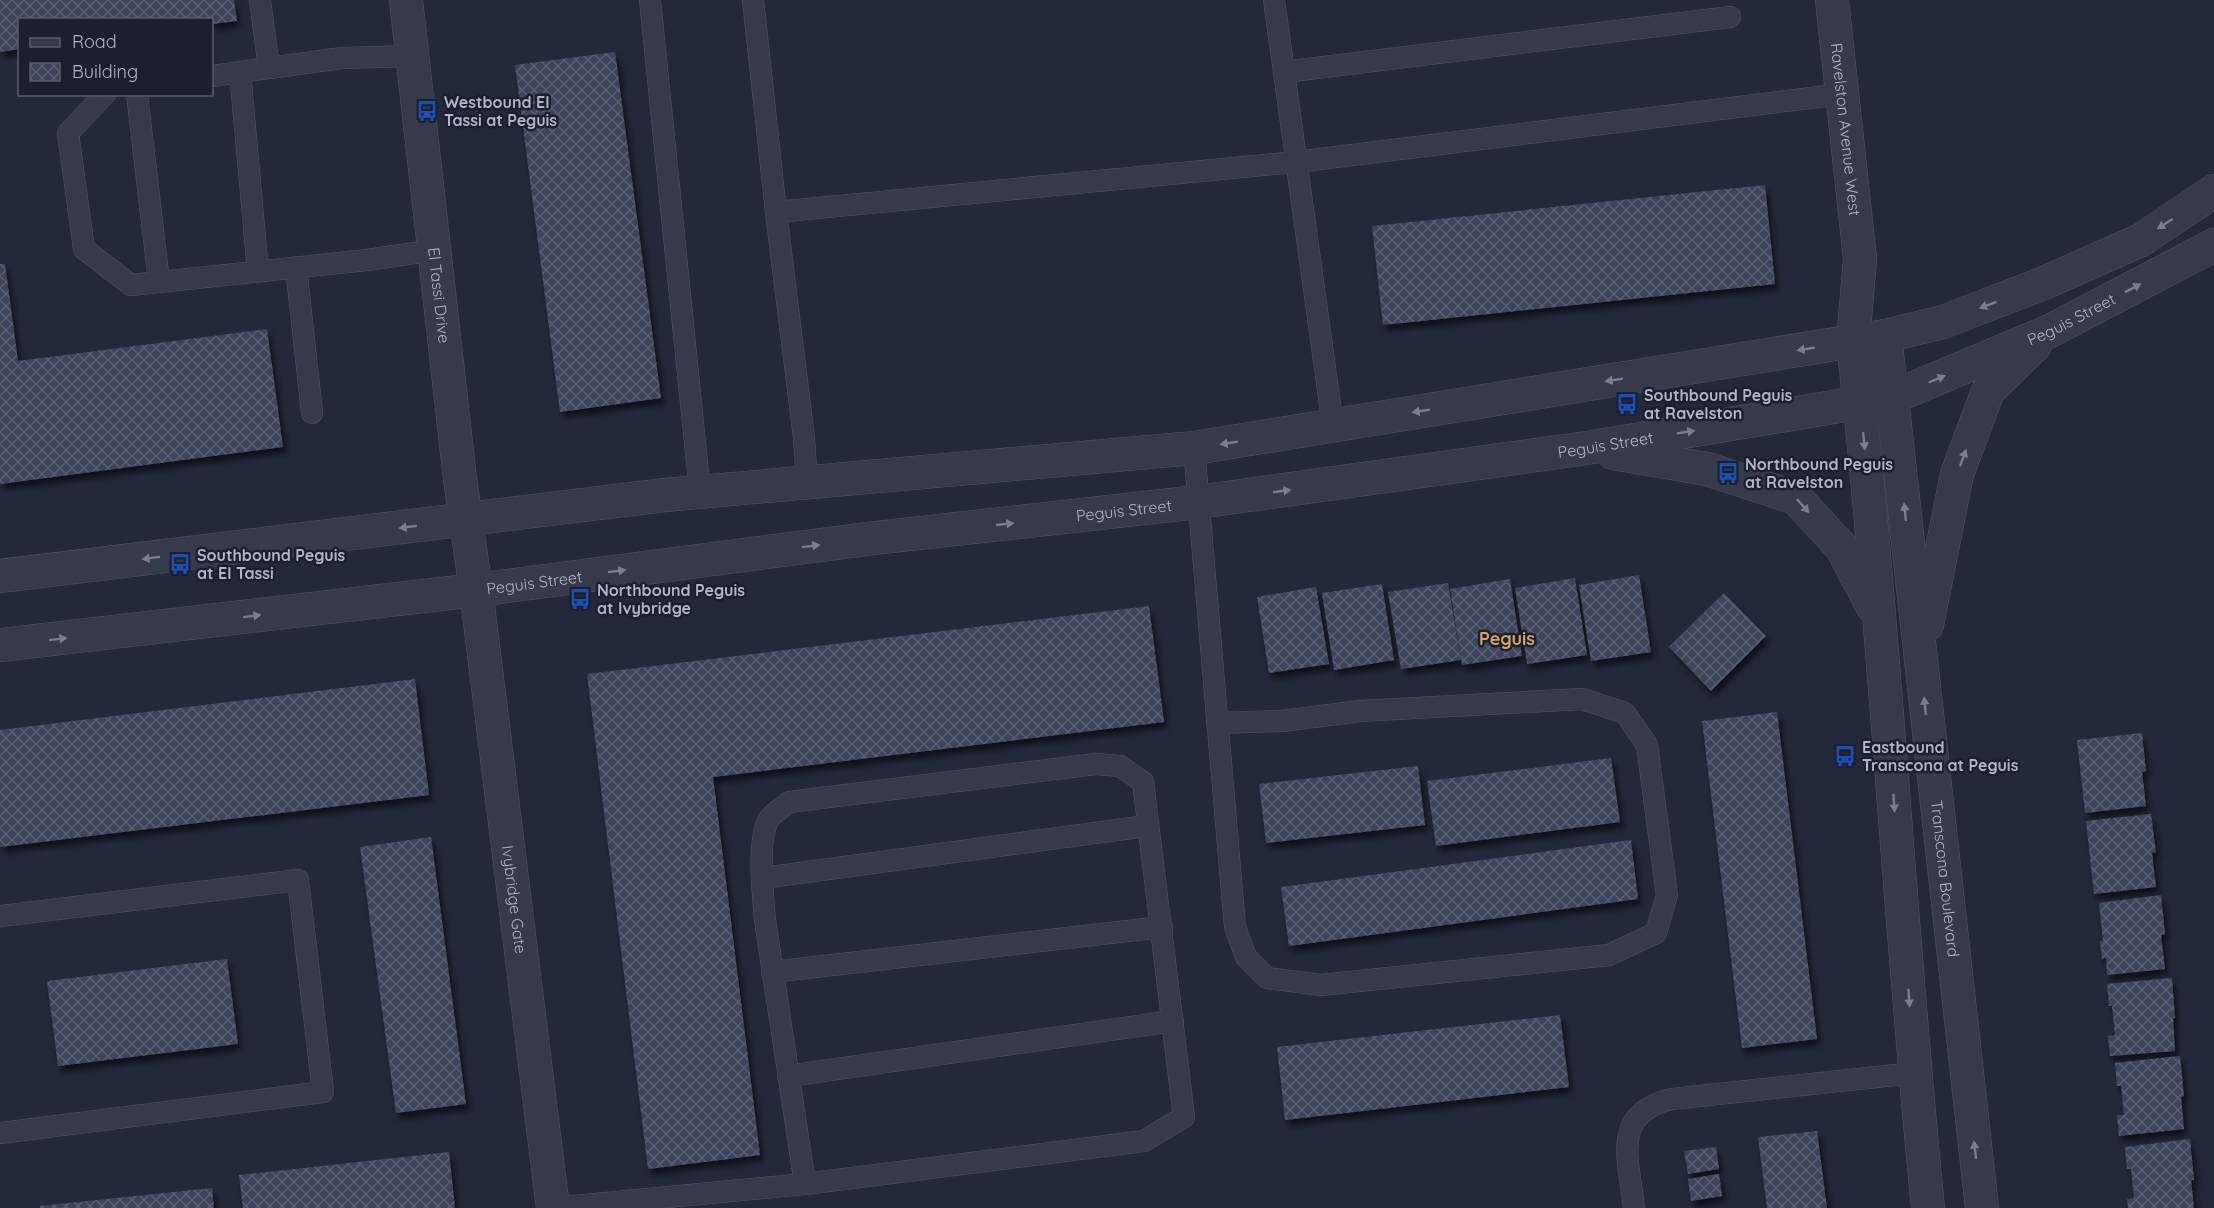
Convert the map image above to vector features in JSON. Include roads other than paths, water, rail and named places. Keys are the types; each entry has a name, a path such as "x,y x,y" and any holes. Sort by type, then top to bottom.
{"street":[{"name":"El Tassi Drive","path":"406,0 476,590"},
{"name":"Ravelston Avenue West","path":"1832,0 1869,338"},
{"path":"0,576 700,492 1194,448 1869,338 1943,322 2044,283 2141,240 2214,192"},
{"name":"Peguis Street","path":"0,645 476,590 875,538 1198,502 1587,448 1893,398 2050,331 2214,245"},
{"path":"1920,659 1957,474 1988,391 2050,331"},
{"path":"1869,338 1860,403 1914,1072 1928,1208"},
{"name":"Transcona Boulevard","path":"1869,338 1893,398 1982,1208"},
{"path":"1587,448 1707,469 1796,498 1842,548 1879,620"},
{"name":"Ivybridge Gate","path":"476,590 553,1208"}],"lane":[{"path":"260,0 269,68"},
{"path":"650,0 700,492"},
{"path":"753,0 804,438 807,483"},
{"path":"1274,0 1333,426"},
{"path":"1284,72 1730,17"},
{"path":"213,76 342,58 411,56"},
{"path":"240,72 258,272"},
{"path":"777,212 1296,162 1842,94"},
{"path":"103,96 68,133 84,249 131,285 435,250"},
{"path":"137,96 159,282"},
{"path":"296,267 312,413"},
{"path":"1194,448 1198,502 1217,723 1235,927 1246,957 1267,978 1321,985 1609,955 1656,933 1667,896 1647,745 1625,713 1582,699 1360,711 1282,722 1217,723"},
{"path":"553,1208 805,1184 1144,1141 1184,1117 1143,782 1120,766 1096,764 789,802 768,819 763,837 762,878 765,920 805,1184"},
{"path":"762,878 1147,826"},
{"path":"0,916 298,879 323,1092 0,1133"},
{"path":"772,972 1162,927"},
{"path":"788,1076 1173,1021"},
{"path":"1634,1208 1627,1136 1643,1110 1656,1103 1914,1072"}],"place":[{"name":"Westbound El Tassi at Peguis","path":"427,111"},
{"name":"Southbound Peguis at Ravelston","path":"1627,404"},
{"name":"Northbound Peguis at Ravelston","path":"1728,473"},
{"name":"Southbound Peguis at El Tassi","path":"180,564"},
{"name":"Northbound Peguis at Ivybridge","path":"580,599"},
{"name":"Eastbound Transcona at Peguis","path":"1845,756"}],"district":[{"name":"Peguis","path":"1507,638"}]}
